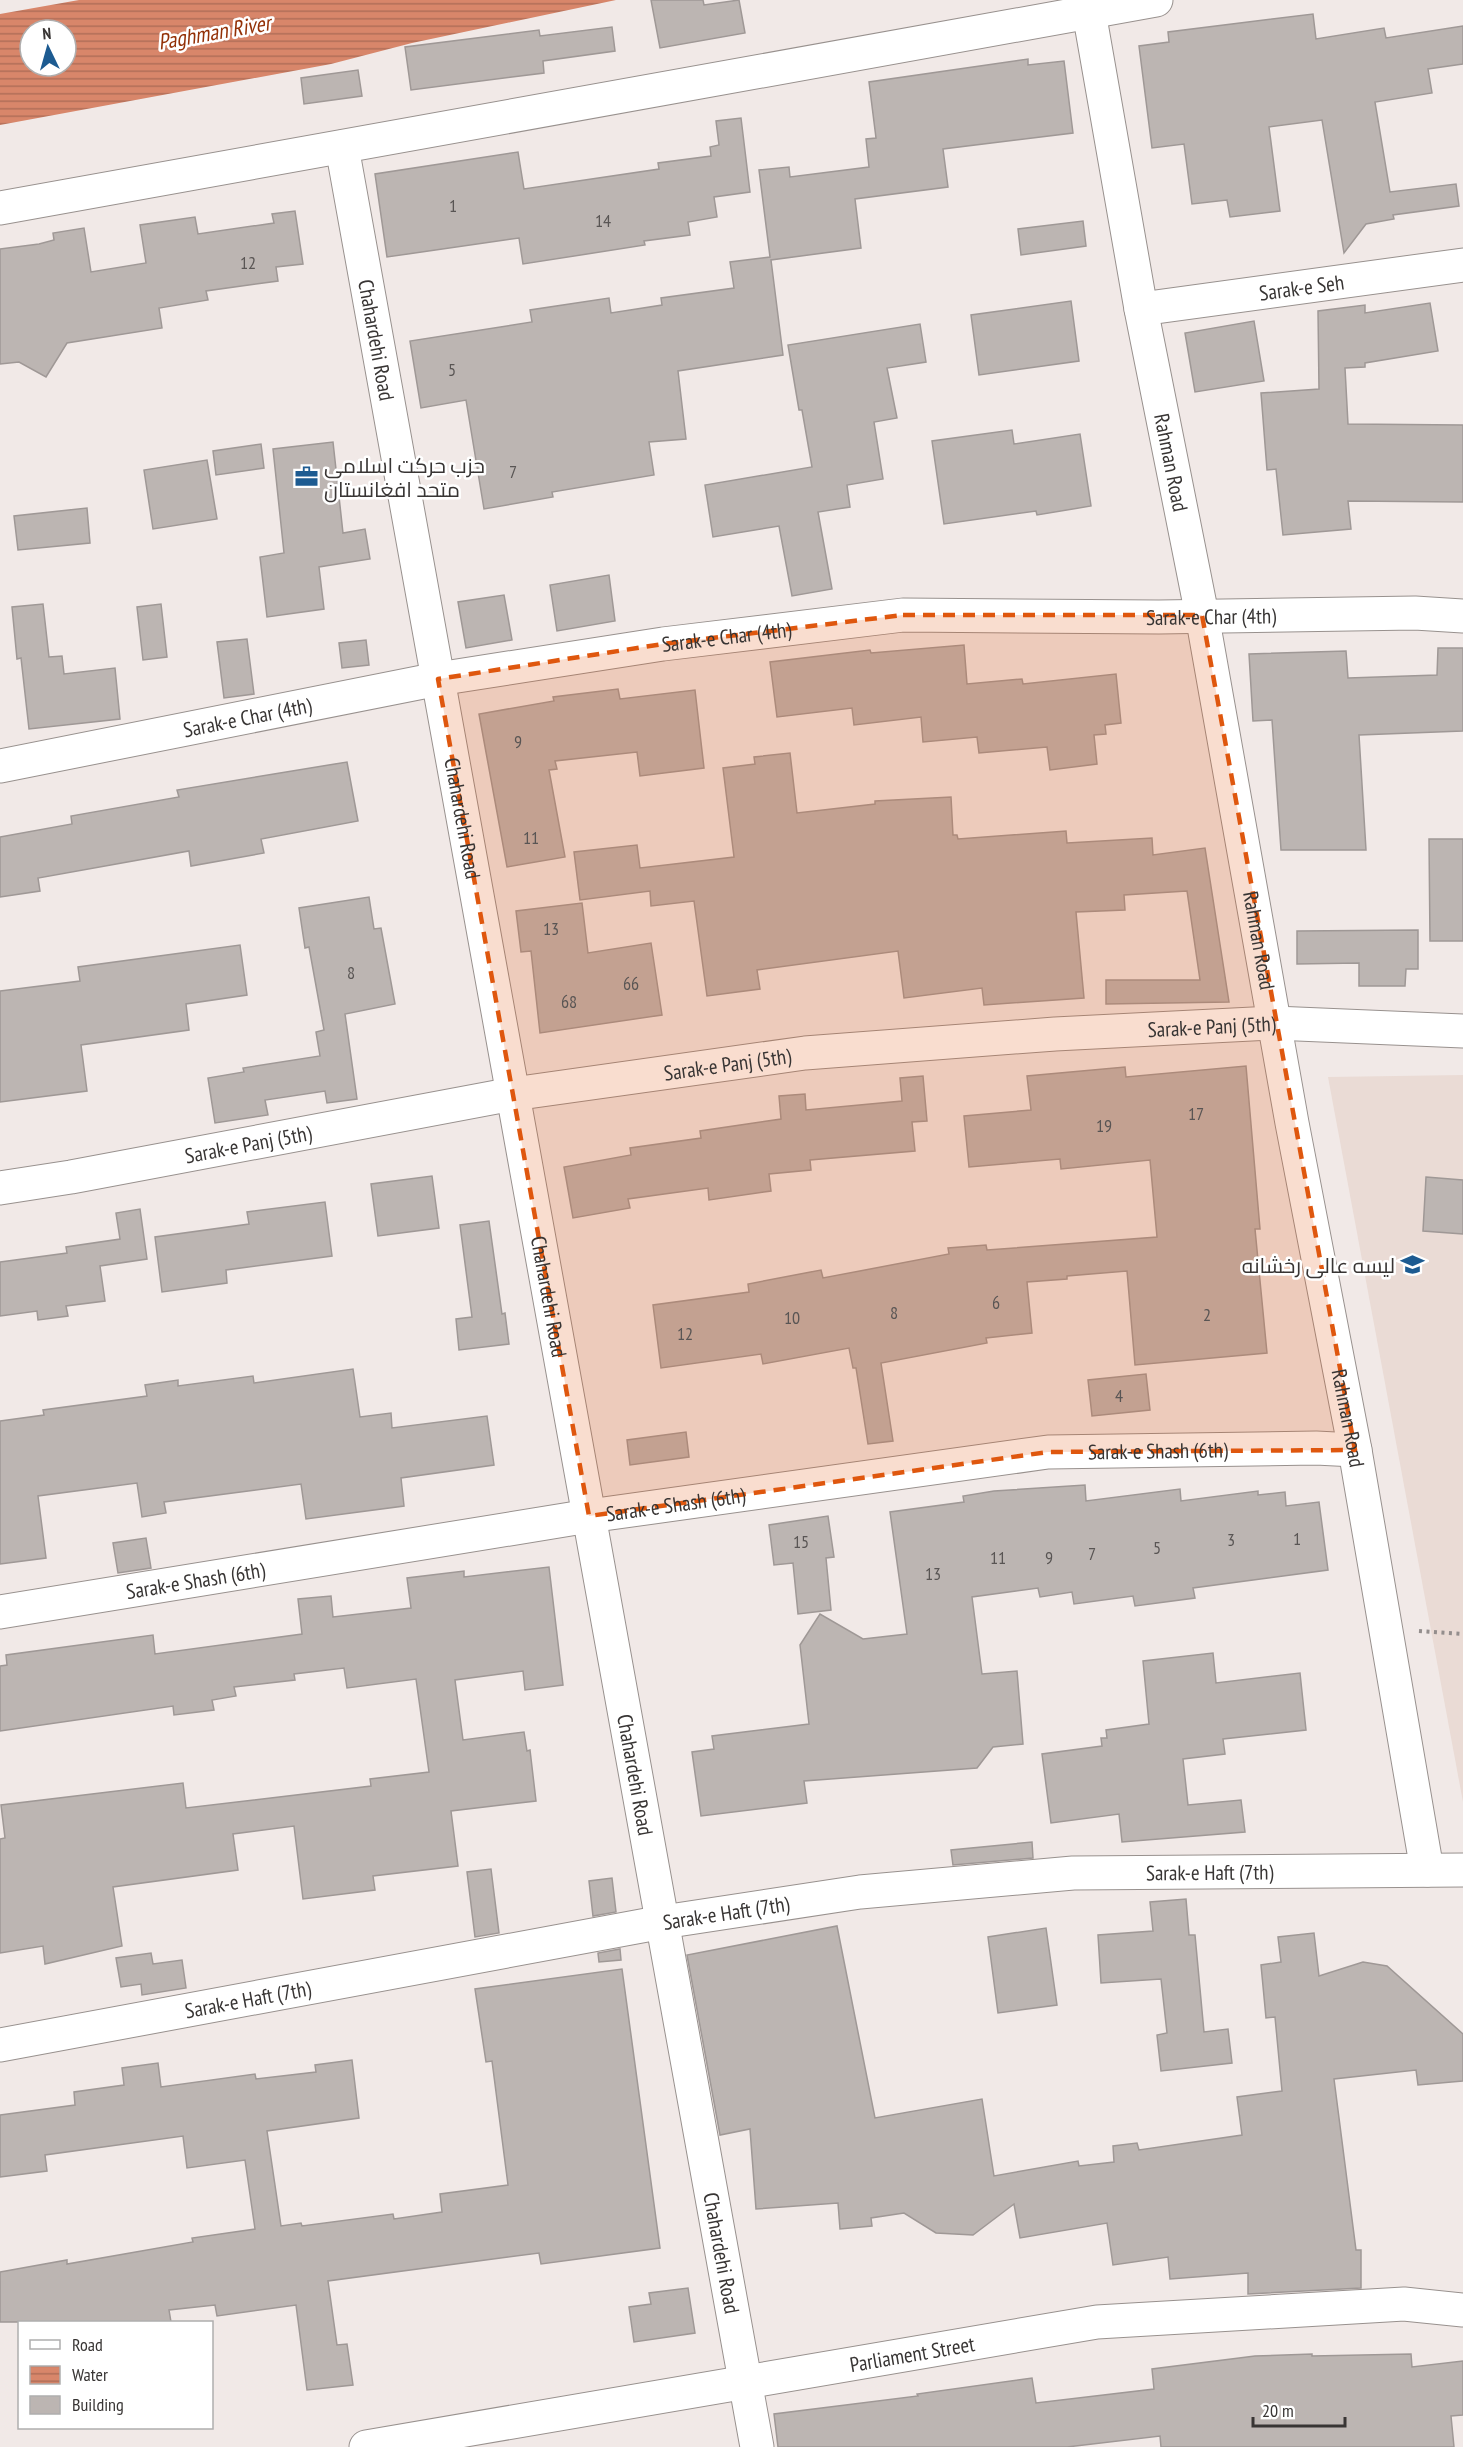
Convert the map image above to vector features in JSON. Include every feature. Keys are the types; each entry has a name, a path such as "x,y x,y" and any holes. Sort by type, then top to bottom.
{"street":[{"path":"0,208 1156,0"},
{"name":"Rahman Road","path":"1089,12 1141,309 1202,615 1274,1023 1354,1450 1427,1870"},
{"name":"Chahardehi Road","path":"342,147 757,2447"},
{"name":"Sarak-e Seh","path":"1141,309 1463,265"},
{"name":"Sarak-e Char (4th)","path":"0,766 438,679 663,644 903,615 1159,617 1415,613 1463,616"},
{"name":"Sarak-e Panj (5th)","path":"0,1188 71,1177 513,1094 805,1053 1055,1034 1274,1023 1463,1031"},
{"name":"Sarak-e Shash (6th)","path":"0,1612 589,1516 1048,1452 1316,1448 1354,1450"},
{"name":"Sarak-e Haft (7th)","path":"0,2045 663,1922 860,1892 1073,1873 1463,1870"},
{"name":"Parliament Street","path":"366,2447 1097,2322 1404,2304 1463,2310"}],"path":[{"path":"1385,1628 1463,1634"}],"highlighted area":[{"path":"903,615 1202,615 1355,1450 1048,1452 589,1516 438,679 663,644"}],"shaded area":[{"name":"لیسه عالی رخشانه","path":"1463,1075 1463,1802 1328,1077"}],"water":[{"name":"Paghman River","path":"79,0 616,0 412,43 331,64 0,125 0,14"}],"building":[{"path":"651,0 703,0 704,5 739,0 745,33 660,48"},
{"path":"1313,14 1316,39 1384,28 1386,38 1463,26 1463,64 1428,69 1432,93 1375,102 1390,192 1456,184 1459,206 1393,215 1394,219 1366,224 1344,253 1322,120 1269,127 1280,211 1230,217 1227,200 1192,204 1184,144 1152,148 1139,46 1169,42 1168,32"},
{"path":"612,27 615,51 543,61 544,73 411,90 405,47 539,30 540,36"},
{"path":"1028,59 1028,65 1064,61 1073,133 943,149 948,187 855,199 861,248 771,260 783,355 678,371 686,439 649,442 654,475 552,492 553,497 484,509 466,400 421,408 410,341 532,322 530,310 609,298 611,313 662,305 661,298 734,288 730,262 770,257 759,170 789,167 790,177 869,167 866,139 876,138 869,82"},
{"path":"358,70 362,96 304,104 301,78"},
{"path":"741,118 750,192 714,197 717,217 688,222 690,235 644,241 645,245 523,264 519,238 387,257 375,174 518,152 524,189 659,169 658,163 711,156 710,147 719,145 716,121"},
{"path":"295,211 303,264 276,267 278,281 206,291 208,300 159,308 162,328 67,343 46,377 19,362 0,364 0,249 39,244 54,240 53,233 84,228 91,272 146,263 140,225 195,217 198,234 274,223 272,214"},
{"path":"1083,221 1086,246 1021,255 1018,229"},
{"path":"1071,301 1079,361 979,375 971,315"},
{"path":"1430,303 1438,351 1365,363 1365,367 1345,368 1348,424 1463,425 1463,502 1348,501 1351,529 1283,535 1276,469 1267,470 1261,393 1319,389 1318,311 1365,305 1365,313"},
{"path":"1254,321 1264,381 1195,392 1185,333"},
{"path":"920,324 926,362 887,368 897,418 874,422 883,479 847,485 850,507 818,512 832,589 792,596 779,526 713,537 705,485 812,467 788,345"},
{"path":"1012,430 1014,444 1080,434 1091,506 1037,515 1036,511 944,524 932,441"},
{"path":"333,442 343,533 365,529 370,559 319,567 324,609 267,617 260,557 284,553 273,449"},
{"path":"261,444 264,468 216,475 213,451"},
{"path":"207,460 217,519 153,529 144,470"},
{"path":"87,508 90,543 18,550 14,516"},
{"path":"609,575 615,621 557,631 550,585"},
{"path":"504,595 512,640 466,648 458,602"},
{"path":"43,604 49,657 62,656 64,674 115,668 120,719 29,729 21,658 17,659 12,607"},
{"path":"161,604 167,657 143,660 137,607"},
{"path":"247,639 254,694 224,698 217,642"},
{"path":"366,640 369,665 342,668 339,643"},
{"path":"964,645 967,684 1022,679 1023,684 1116,674 1121,723 1105,725 1106,734 1094,735 1097,764 1050,770 1047,747 979,753 977,737 923,742 921,717 854,725 852,708 777,717 770,662 870,650 871,653"},
{"path":"1438,648 1463,648 1463,731 1359,735 1366,850 1281,850 1272,720 1253,721 1249,654 1346,651 1348,678 1437,675"},
{"path":"618,689 620,699 695,690 704,768 640,776 637,752 555,761 557,769 549,770 565,857 507,867 479,714 554,701 553,697"},
{"path":"790,753 797,813 875,804 875,801 951,797 953,835 957,835 958,839 1066,831 1067,843 1152,838 1153,855 1205,848 1229,1002 1106,1004 1106,980 1200,980 1187,891 1124,895 1125,910 1076,912 1084,998 984,1005 982,988 904,998 898,951 757,970 760,989 707,996 694,901 651,906 650,891 580,900 574,852 637,845 640,868 734,857 723,768 755,764 754,757"},
{"path":"347,762 358,821 261,839 264,853 191,866 189,851 38,878 40,891 0,897 0,837 72,824 71,816 179,797 177,790"},
{"path":"1429,839 1463,839 1463,941 1430,941"},
{"path":"369,897 374,929 381,928 395,1004 345,1014 357,1099 327,1103 325,1091 265,1100 268,1115 215,1123 208,1078 244,1072 243,1068 320,1056 316,1032 324,1030 309,947 305,948 299,908"},
{"path":"582,903 588,953 651,943 662,1015 540,1033 531,951 521,952 516,911"},
{"path":"1418,930 1418,969 1406,969 1405,986 1359,986 1359,963 1297,964 1297,931"},
{"path":"240,945 247,995 186,1004 189,1030 81,1045 87,1091 0,1102 0,991 80,981 78,967"},
{"path":"1246,1066 1260,1229 1255,1229 1267,1353 1135,1365 1127,1271 1027,1282 1032,1333 986,1338 987,1343 881,1363 893,1441 868,1444 856,1368 853,1368 849,1348 763,1364 761,1354 661,1368 653,1305 749,1292 748,1284 821,1270 823,1278 949,1254 948,1248 986,1245 987,1250 1157,1237 1150,1160 1061,1169 1060,1159 969,1167 964,1116 1031,1110 1027,1076 1125,1067 1126,1077"},
{"path":"923,1076 927,1121 912,1122 915,1151 810,1160 811,1170 769,1174 771,1191 709,1200 708,1188 628,1199 630,1208 573,1218 564,1167 631,1155 630,1148 701,1138 700,1131 781,1119 779,1096 805,1094 806,1110 902,1101 900,1078"},
{"path":"432,1176 439,1228 378,1236 371,1184"},
{"path":"1426,1177 1463,1180 1463,1234 1423,1231"},
{"path":"325,1202 332,1256 226,1270 227,1283 162,1292 155,1237 249,1224 247,1212"},
{"path":"140,1209 147,1259 100,1266 105,1301 66,1306 68,1316 38,1320 37,1311 0,1316 0,1262 67,1253 66,1247 120,1239 116,1213"},
{"path":"489,1221 502,1314 505,1313 509,1344 459,1350 456,1319 472,1317 460,1225"},
{"path":"353,1369 360,1417 391,1413 392,1428 487,1416 494,1465 401,1478 404,1506 306,1519 301,1484 164,1502 166,1513 142,1517 137,1483 38,1496 46,1558 0,1564 0,1421 44,1415 43,1410 147,1396 145,1385 178,1380 178,1386 253,1376 254,1383"},
{"path":"1146,1374 1150,1410 1092,1416 1088,1380"},
{"path":"686,1432 689,1457 630,1465 627,1440"},
{"path":"1085,1485 1086,1501 1180,1489 1181,1501 1258,1491 1258,1495 1285,1492 1286,1506 1319,1502 1328,1570 1193,1588 1195,1598 1135,1606 1133,1596 1074,1604 1072,1592 1040,1597 1038,1588 972,1597 982,1674 1017,1671 1023,1744 993,1747 977,1768 804,1781 807,1803 701,1816 692,1752 714,1749 712,1736 809,1724 800,1645 820,1614 863,1639 907,1634 890,1512 964,1502 963,1496 994,1491"},
{"path":"828,1516 834,1557 826,1558 831,1610 798,1614 793,1563 774,1565 769,1525"},
{"path":"146,1538 151,1568 118,1573 113,1543"},
{"path":"549,1567 563,1685 525,1690 523,1671 455,1680 463,1740 524,1732 527,1751 530,1750 536,1801 451,1811 458,1866 373,1876 375,1890 303,1899 294,1826 233,1834 238,1870 113,1887 122,1946 45,1964 43,1946 0,1953 0,1839 5,1838 1,1805 183,1783 186,1808 371,1786 370,1779 429,1772 416,1679 347,1688 344,1668 294,1674 295,1680 234,1687 236,1696 212,1700 214,1710 174,1715 173,1706 0,1731 0,1666 7,1665 6,1655 153,1635 155,1654 302,1634 298,1599 331,1596 333,1617 411,1608 407,1578 464,1571 464,1577"},
{"path":"1213,1653 1216,1683 1300,1673 1306,1730 1223,1739 1225,1754 1183,1759 1188,1805 1241,1800 1245,1832 1122,1842 1119,1814 1051,1823 1042,1754 1102,1746 1101,1738 1107,1738 1106,1730 1149,1724 1143,1661"},
{"path":"1032,1842 1033,1858 953,1865 951,1850"},
{"path":"491,1869 499,1933 475,1937 467,1872"},
{"path":"612,1878 616,1912 593,1916 589,1881"},
{"path":"1186,1899 1189,1935 1195,1935 1204,2032 1228,2029 1232,2063 1161,2071 1157,2035 1167,2033 1161,1979 1101,1983 1098,1935 1153,1931 1150,1902"},
{"path":"837,1926 875,2118 982,2099 994,2176 1078,2161 1079,2166 1114,2162 1113,2146 1137,2143 1139,2150 1242,2135 1237,2097 1282,2091 1275,2017 1266,2018 1261,1965 1281,1962 1278,1937 1314,1933 1319,1976 1363,1962 1387,1966 1463,2034 1463,2081 1418,2085 1416,2070 1334,2079 1356,2250 1361,2250 1361,2288 1248,2294 1248,2273 1170,2279 1168,2257 1113,2265 1107,2223 1020,2238 1014,2204 973,2235 936,2233 904,2213 871,2218 872,2226 840,2229 838,2203 756,2209 750,2129 720,2135 687,1955"},
{"path":"1046,1928 1057,2005 998,2013 988,1937"},
{"path":"620,1949 621,1960 599,1962 598,1953"},
{"path":"151,1953 153,1964 182,1960 186,1988 142,1995 141,1984 121,1987 116,1958"},
{"path":"622,1969 660,2248 541,2264 539,2253 328,2281 337,2345 347,2344 353,2385 307,2390 296,2305 217,2316 215,2305 169,2310 171,2321 0,2322 0,2272 67,2260 67,2264 193,2242 192,2238 255,2229 245,2160 187,2168 183,2136 45,2155 47,2171 0,2177 0,2115 75,2105 74,2092 124,2085 122,2068 158,2063 161,2087 255,2074 256,2079 316,2072 315,2065 352,2060 359,2118 267,2131 281,2226 301,2223 302,2226 393,2214 394,2219 442,2212 440,2194 508,2185 492,2061 486,2062 475,1989"},
{"path":"688,2288 695,2333 634,2342 629,2307 651,2304 649,2293"},
{"path":"1312,2354 1312,2356 1411,2354 1412,2367 1463,2361 1463,2415 1451,2416 1454,2447 1161,2447 1160,2436 1067,2447 778,2447 774,2414 918,2396 917,2394 1032,2378 1036,2403 1154,2389 1152,2369 1255,2356"}],"place":[{"name":"حزب حرکت اسلامی متحد افغانستان","path":"306,477"},
{"name":"لیسه عالی رخشانه","path":"1413,1265"}]}
